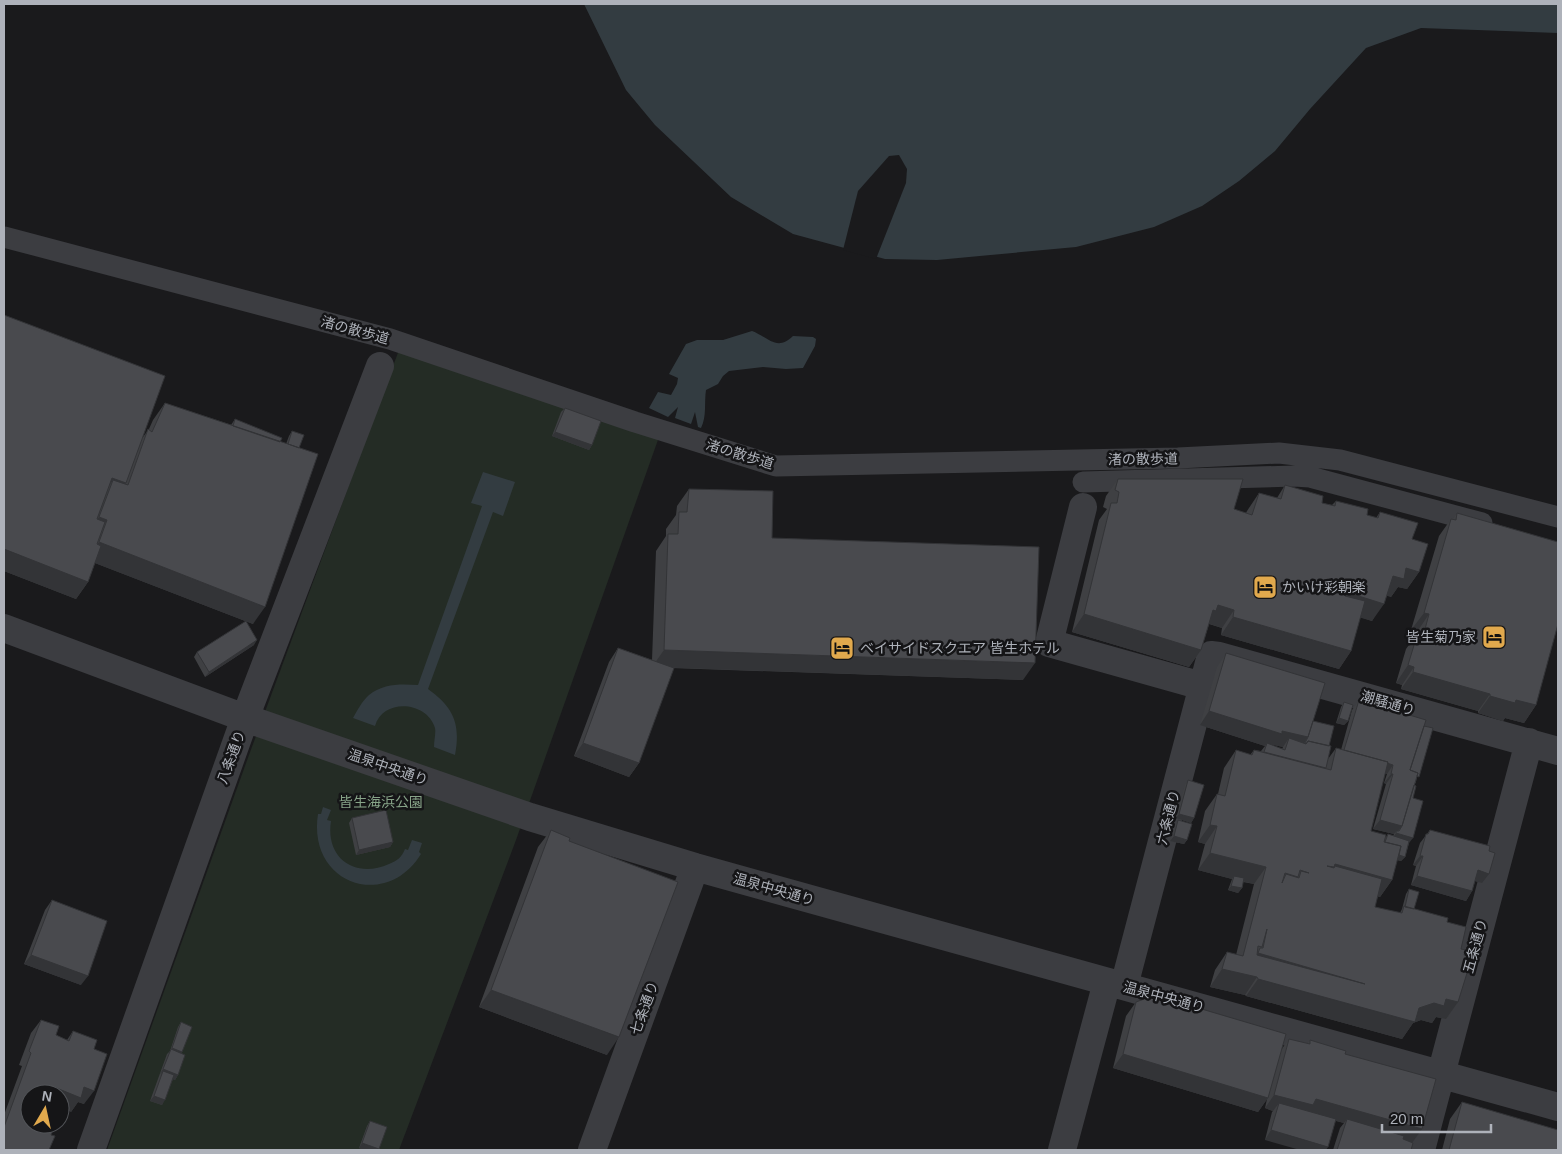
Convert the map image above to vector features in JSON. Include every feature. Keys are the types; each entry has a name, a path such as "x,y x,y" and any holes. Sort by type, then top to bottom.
{"street":[{"name":"八条通り","path":"91,1150 245,718 380,366"},
{"path":"1083,494 1049,643 1202,686"},
{"name":"温泉中央通り","path":"4,628 245,718 530,817 695,867 1558,1106"},
{"name":"六条通り","path":"1062,1150 1116,984 1211,655 1218,656"},
{"name":"潮騒通り","path":"1218,656 1558,751"},
{"name":"五条通り","path":"1421,1150 1529,742"},
{"name":"七条通り","path":"592,1150 695,867"}],"lane":[{"name":"渚の散歩道","path":"4,237 390,339 635,422 776,466 1080,460 1280,453 1340,460 1558,517"},
{"path":"380,366 390,339"},
{"path":"1080,460 1083,494 1294,476 1310,477 1501,528"}],"green space":[{"name":"皆生海浜公園","path":"399,350 659,437 516,840 399,1150 107,1150 249,755"}],"shaded area":[{"path":"584,4 1558,4 1558,33 1421,28 1366,48 1310,109 1275,151 1239,181 1202,206 1154,227 1076,247 937,260 885,259 793,234 731,197 655,125 626,90"},
{"path":"752,331 777,343 787,341 793,336 813,337 816,339 815,346 803,368 763,367 729,371 718,384 706,390 705,414 701,428 698,427 695,412 691,424 675,418 678,407 668,417 649,408 658,392 671,395 678,378 669,374 686,344 697,340 723,340"},
{"path":"483,472 515,482 503,516 493,512 428,689 444,702 453,717 457,734 455,755 434,747 435,728 423,712 415,708 395,707 380,717 375,726 353,718 364,700 375,691 393,685 418,685 482,506 471,503"},
{"path":"323,807 331,810 327,820 331,821 330,834 333,846 345,862 355,867 365,869 377,868 392,863 401,856 405,849 408,850 412,840 422,843 419,852 421,854 406,872 389,882 370,885 352,882 337,872 325,858 318,838 318,814 321,814"}],"pier":[{"path":"899,155 907,169 906,183 876,259 843,250 858,191 889,156"}],"building":[{"path":"4,315 165,376 126,483 112,478 97,519 105,522 97,544 101,546 88,582 4,549"},
{"path":"165,403 318,454 265,607 99,542 107,520 99,517 113,480 128,485 148,429 152,432"},
{"path":"565,408 601,421 592,445 555,432"},
{"path":"235,419 282,438 280,442 233,426"},
{"path":"292,431 304,435 299,448 288,444"},
{"path":"1118,479 1243,479 1234,509 1252,515 1259,493 1281,499 1285,485 1323,496 1322,503 1335,506 1336,501 1368,509 1367,515 1378,518 1380,512 1418,523 1412,539 1428,544 1419,572 1406,568 1404,579 1393,576 1384,604 1346,592 1345,596 1365,601 1351,651 1233,617 1234,610 1218,605 1216,611 1213,610 1201,650 1084,614 1111,503 1117,503 1119,492 1115,490"},
{"path":"689,489 773,491 772,538 1039,547 1035,663 664,650 668,534 678,534 679,512 687,512"},
{"path":"1457,513 1558,542 1558,624 1536,705 1516,700 1515,703 1413,672 1414,667 1408,665 1418,632 1424,633 1429,614 1424,613 1451,519 1456,520"},
{"path":"246,621 257,640 209,672 197,652"},
{"path":"618,648 674,668 639,763 583,743"},
{"path":"1226,653 1325,683 1308,737 1282,731 1282,734 1209,711"},
{"path":"1359,700 1426,720 1410,770 1418,773 1402,826 1380,820 1393,774 1391,774 1393,765 1344,750"},
{"path":"1344,702 1353,705 1348,721 1339,718"},
{"path":"1313,721 1334,726 1329,746 1308,741 1305,743"},
{"path":"1424,726 1433,728 1419,777 1417,776 1418,773 1410,770"},
{"path":"1289,738 1306,744 1308,741 1331,746 1326,768 1264,752 1267,743 1285,750"},
{"path":"1336,748 1388,762 1371,831 1386,835 1384,842 1401,846 1392,880 1335,864 1334,867 1327,866 1334,868 1335,866 1382,879 1375,907 1402,913 1404,906 1448,918 1447,922 1466,927 1461,949 1466,950 1464,955 1472,957 1458,1002 1446,999 1444,1006 1434,1003 1419,1008 1415,1022 1258,979 1257,977 1222,969 1227,952 1243,956 1266,867 1210,853 1217,826 1210,825 1217,794 1225,796 1236,750 1252,755 1254,750 1331,770","holes":["1300,870 1309,873 1301,871 1299,878 1286,874 1282,883 1285,873 1298,877","1267,929 1263,948 1260,948 1258,953 1365,984 1257,955 1258,946 1262,947"]},
{"path":"1188,780 1204,785 1194,818 1179,814"},
{"path":"1414,785 1416,786 1413,798 1423,801 1413,838 1396,833 1396,831 1399,831 1402,826"},
{"path":"386,810 393,842 359,850 352,818"},
{"path":"1178,820 1192,824 1187,840 1174,836"},
{"path":"551,830 570,838 569,841 678,882 619,1037 491,990"},
{"path":"1430,830 1490,846 1489,851 1495,853 1489,874 1478,870 1472,891 1417,876 1423,856 1420,856 1426,834"},
{"path":"1388,834 1409,841 1405,857 1399,855 1401,846 1385,842"},
{"path":"1234,876 1244,878 1242,888 1231,886"},
{"path":"1409,889 1419,892 1414,909 1405,907"},
{"path":"52,900 107,921 88,976 31,955"},
{"path":"1151,994 1286,1034 1268,1098 1123,1054 1136,1002 1147,998 1151,999"},
{"path":"41,1020 59,1026 56,1035 69,1041 73,1031 97,1040 94,1049 107,1054 94,1091 84,1087 81,1098 70,1094 70,1084 20,1084 20,1134 51,1134 55,1136 49,1150 4,1150 4,1127 31,1053 29,1051"},
{"path":"181,1022 192,1027 182,1052 172,1048"},
{"path":"1289,1039 1310,1044 1310,1040 1346,1051 1345,1054 1436,1079 1422,1129 1316,1099 1313,1105 1274,1095"},
{"path":"171,1049 185,1055 178,1075 163,1069"},
{"path":"163,1071 174,1075 165,1100 154,1096"},
{"path":"1462,1102 1558,1130 1558,1150 1449,1150"},
{"path":"1279,1103 1336,1119 1328,1147 1271,1130"},
{"path":"1347,1119 1404,1136 1403,1139 1413,1143 1411,1150 1337,1150"},
{"path":"370,1121 387,1127 379,1149 362,1143"}],"place":[{"name":"かいけ彩朝楽","path":"1265,587"},
{"name":"皆生菊乃家","path":"1494,637"},
{"name":"ベイサイドスクエア 皆生ホテル","path":"842,648"}]}
